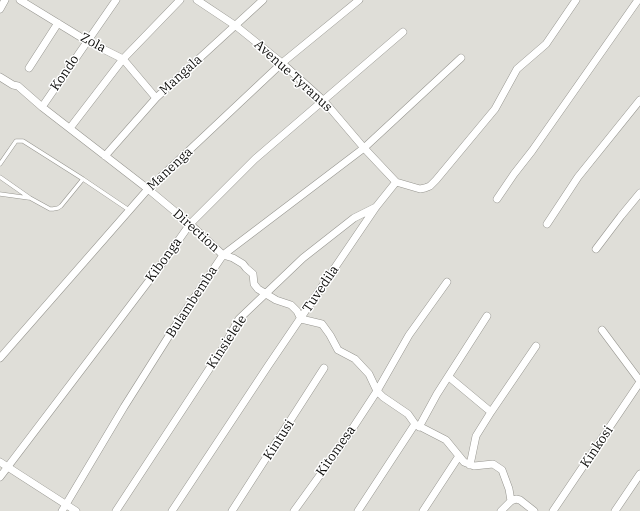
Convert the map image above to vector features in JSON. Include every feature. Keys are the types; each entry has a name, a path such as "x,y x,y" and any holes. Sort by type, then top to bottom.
{"street":[{"path":"0,9 5,0"},
{"name":"Zola","path":"20,0 87,41 123,59 156,98"},
{"name":"Kondo","path":"42,107 116,0"},
{"path":"70,128 123,59 180,0"},
{"name":"Avenue Tyranus","path":"197,0 236,26 282,63 324,100 364,148 396,182"},
{"name":"Mangala","path":"105,156 156,98 263,0"},
{"name":"Manenga","path":"0,358 148,189 282,63 359,0"},
{"path":"396,182 420,189 430,186 495,109 517,69 546,44 576,0"},
{"path":"497,199 638,0"},
{"path":"29,68 58,23"},
{"name":"Kibonga","path":"0,477 164,261 190,224 255,159 403,32"},
{"name":"Bulambemba","path":"64,508 179,320 223,255 364,148 461,58"},
{"name":"Direction","path":"0,77 13,85 18,86 42,107 148,189 190,224 223,255 239,261 253,274 254,284 258,289 276,300 291,305 297,311 301,319"},
{"path":"547,224 578,177 640,100"},
{"name":"Tuvedila","path":"172,511 376,207 396,182"},
{"path":"596,249 640,193"},
{"name":"Kinsielele","path":"116,511 223,348 239,319 303,258 354,218 376,207"},
{"name":"Kitomesa","path":"294,511 341,446 377,391 409,335 447,282"},
{"path":"358,511 449,377 487,316"},
{"path":"301,319 322,324 338,350 355,359 369,374 377,391 383,397 408,414 417,425 446,440 464,462 470,465 480,466 493,464 502,470 509,489 511,501"},
{"path":"602,330 640,382"},
{"path":"470,465 476,436 536,346"},
{"name":"Kintusi","path":"232,511 324,368"},
{"path":"449,377 491,412"},
{"name":"Kinkosi","path":"553,511 640,382"},
{"path":"423,511 459,456"},
{"path":"0,462 64,508 76,511"},
{"path":"614,511 640,474"},
{"path":"501,511 511,501 516,499 520,500 534,511"}],"lane":[{"path":"0,164 16,142 23,141 129,210"},
{"path":"0,177 30,198 50,209 58,208 83,179"},
{"path":"0,194 30,198"}]}
